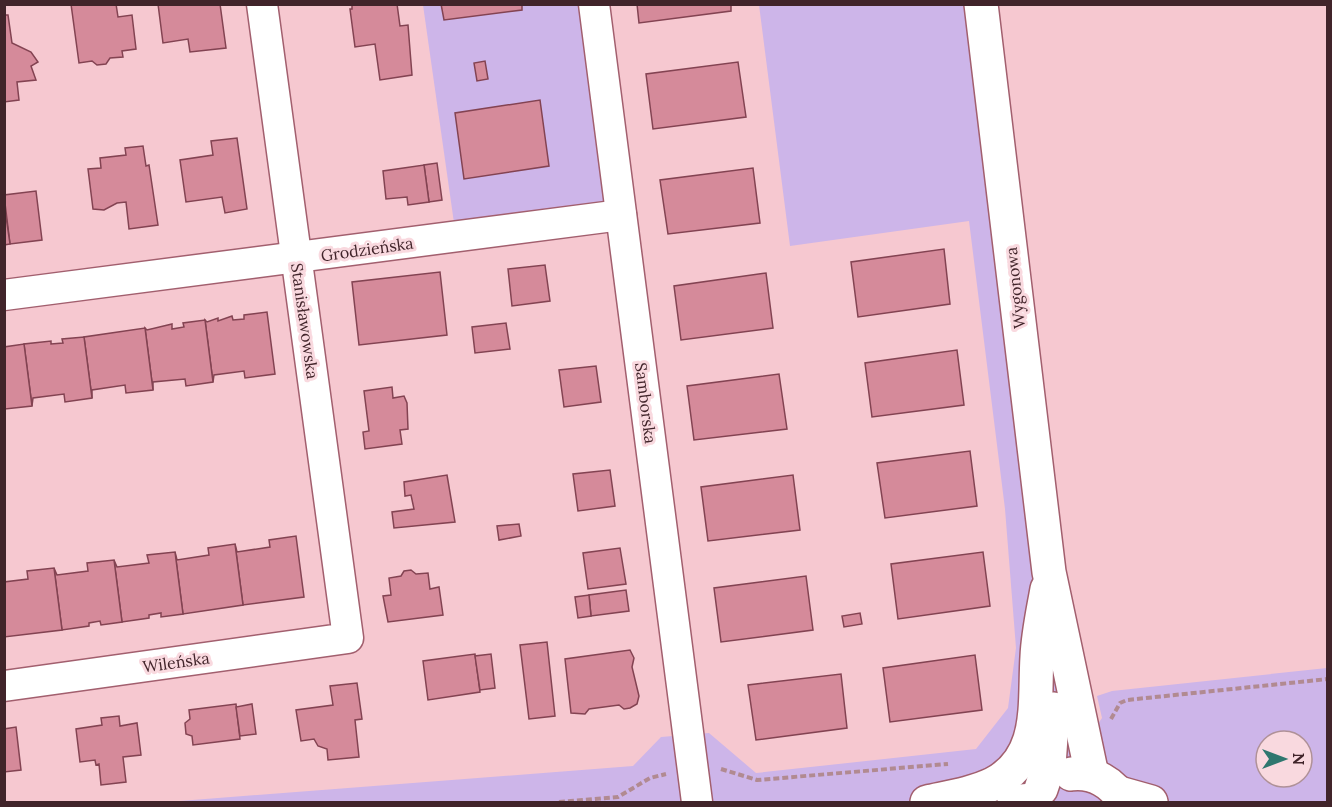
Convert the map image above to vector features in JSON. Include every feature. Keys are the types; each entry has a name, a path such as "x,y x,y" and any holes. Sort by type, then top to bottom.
{"street":[{"name":"Stanisławowska","path":"262,4 348,638"},
{"name":"Samborska","path":"594,4 697,802"},
{"name":"Wygonowa","path":"981,4 1049,572 1053,731 1049,765 1029,798"},
{"name":"Grodzieńska","path":"4,295 621,215"},
{"name":"Wygonowa","path":"1049,572 1112,790"},
{"path":"927,802 969,794 994,783 1022,760 1031,740 1036,710 1039,634 1049,572"},
{"name":"Wileńska","path":"4,686 348,638"},
{"path":"1029,798 1061,775 1151,802"}],"path":[{"path":"1106,727 1122,700 1328,679"},
{"path":"716,769 736,772 757,780 953,763"},
{"path":"559,802 618,797 650,778 674,772"}],"shaded area":[{"path":"423,5 594,5 621,215 456,237"},
{"path":"759,5 981,5 1085,742 1102,718 1097,696 1112,691 1327,668 1327,802 167,802 633,766 661,737 709,733 756,773 976,749 1008,708 1016,648 1005,509 969,221 790,246"}],"building":[{"path":"71,4 116,4 118,17 132,15 136,49 122,51 123,57 110,58 106,64 97,65 92,61 79,63"},
{"path":"158,4 220,4 226,48 190,52 188,39 163,43"},
{"path":"352,4 397,4 400,26 408,25 412,75 380,80 375,44 355,47 350,9 352,9"},
{"path":"441,4 522,4 522,10 444,20"},
{"path":"637,4 731,4 731,11 639,23"},
{"path":"4,15 8,15 12,43 31,52 38,62 31,66 36,80 17,82 19,100 4,102"},
{"path":"485,61 488,79 477,81 474,63"},
{"path":"738,62 746,117 653,129 646,74"},
{"path":"540,100 549,166 464,179 455,113"},
{"path":"237,138 247,209 225,213 222,197 186,202 180,160 213,155 211,141"},
{"path":"143,146 146,166 149,165 158,225 129,229 126,202 117,203 104,210 93,209 88,169 101,168 100,158 126,155 125,148"},
{"path":"437,163 442,200 429,202 424,165"},
{"path":"424,165 429,202 408,205 407,197 386,199 383,171"},
{"path":"753,168 760,223 668,234 660,180"},
{"path":"36,191 42,240 10,244 4,195"},
{"path":"4,203 10,244 4,245"},
{"path":"944,249 950,304 858,317 851,262"},
{"path":"545,265 550,301 512,306 508,269"},
{"path":"440,272 447,335 359,345 352,282"},
{"path":"766,273 773,328 681,340 674,286"},
{"path":"267,312 275,374 245,378 244,371 214,375 213,382 205,320 207,322 218,318 218,321 232,316 233,320 244,319 244,315"},
{"path":"205,320 213,382 186,386 185,379 153,382 153,390 145,328 147,330 172,324 172,329 184,327 183,323"},
{"path":"506,323 510,349 475,353 472,327"},
{"path":"145,328 153,390 126,393 125,385 92,390 92,398 84,337"},
{"path":"84,337 92,398 65,402 64,394 33,398 32,406 24,344 51,341 51,344 63,343 62,339"},
{"path":"24,344 32,406 5,409 4,347"},
{"path":"957,350 964,405 872,417 865,363"},
{"path":"596,366 601,402 564,407 559,370"},
{"path":"779,374 787,429 694,440 687,386"},
{"path":"392,387 393,398 404,396 407,403 408,429 400,430 402,444 365,449 363,432 369,431 364,391"},
{"path":"970,451 977,506 885,518 877,463"},
{"path":"610,470 615,506 578,511 573,474"},
{"path":"447,475 455,522 394,528 392,512 414,509 411,495 405,496 404,482"},
{"path":"793,475 800,530 708,541 701,487"},
{"path":"519,524 521,536 499,540 497,526"},
{"path":"296,536 304,597 243,605 235,544 237,552 270,547 269,540"},
{"path":"235,544 243,605 183,614 175,552 177,560 209,555 208,548"},
{"path":"620,548 626,584 588,589 583,553"},
{"path":"175,552 183,614 161,617 161,613 149,615 149,618 122,622 114,560 117,567 149,563 147,555"},
{"path":"983,552 990,606 898,619 891,564"},
{"path":"114,560 122,622 101,625 100,621 89,623 89,626 62,630 54,568 57,575 88,571 87,563"},
{"path":"54,568 62,630 4,637 4,582 28,579 27,571"},
{"path":"411,570 416,574 428,573 430,589 439,587 443,615 388,622 383,596 391,595 389,578 401,576 404,571"},
{"path":"806,576 813,630 721,642 714,588"},
{"path":"626,590 629,611 591,616 589,595"},
{"path":"589,595 591,616 578,618 575,597"},
{"path":"860,613 862,624 844,627 842,616"},
{"path":"547,642 555,716 529,719 520,645"},
{"path":"630,650 634,658 632,667 639,696 637,704 624,709 619,705 589,709 585,714 571,713 565,659"},
{"path":"475,654 480,692 428,700 423,661"},
{"path":"491,654 495,688 480,690 475,656"},
{"path":"975,655 982,710 890,722 883,668"},
{"path":"841,674 847,728 756,740 748,685"},
{"path":"357,683 362,719 355,720 359,757 328,760 327,749 318,746 314,739 301,741 296,710 333,705 330,686"},
{"path":"236,704 240,739 193,745 192,736 186,734 185,723 190,719 189,710"},
{"path":"252,704 256,734 240,736 236,707"},
{"path":"119,716 120,726 137,723 141,755 123,757 126,782 101,785 99,764 96,765 95,760 80,762 76,729 102,725 101,718"},
{"path":"16,727 21,770 4,772 4,729"}]}
